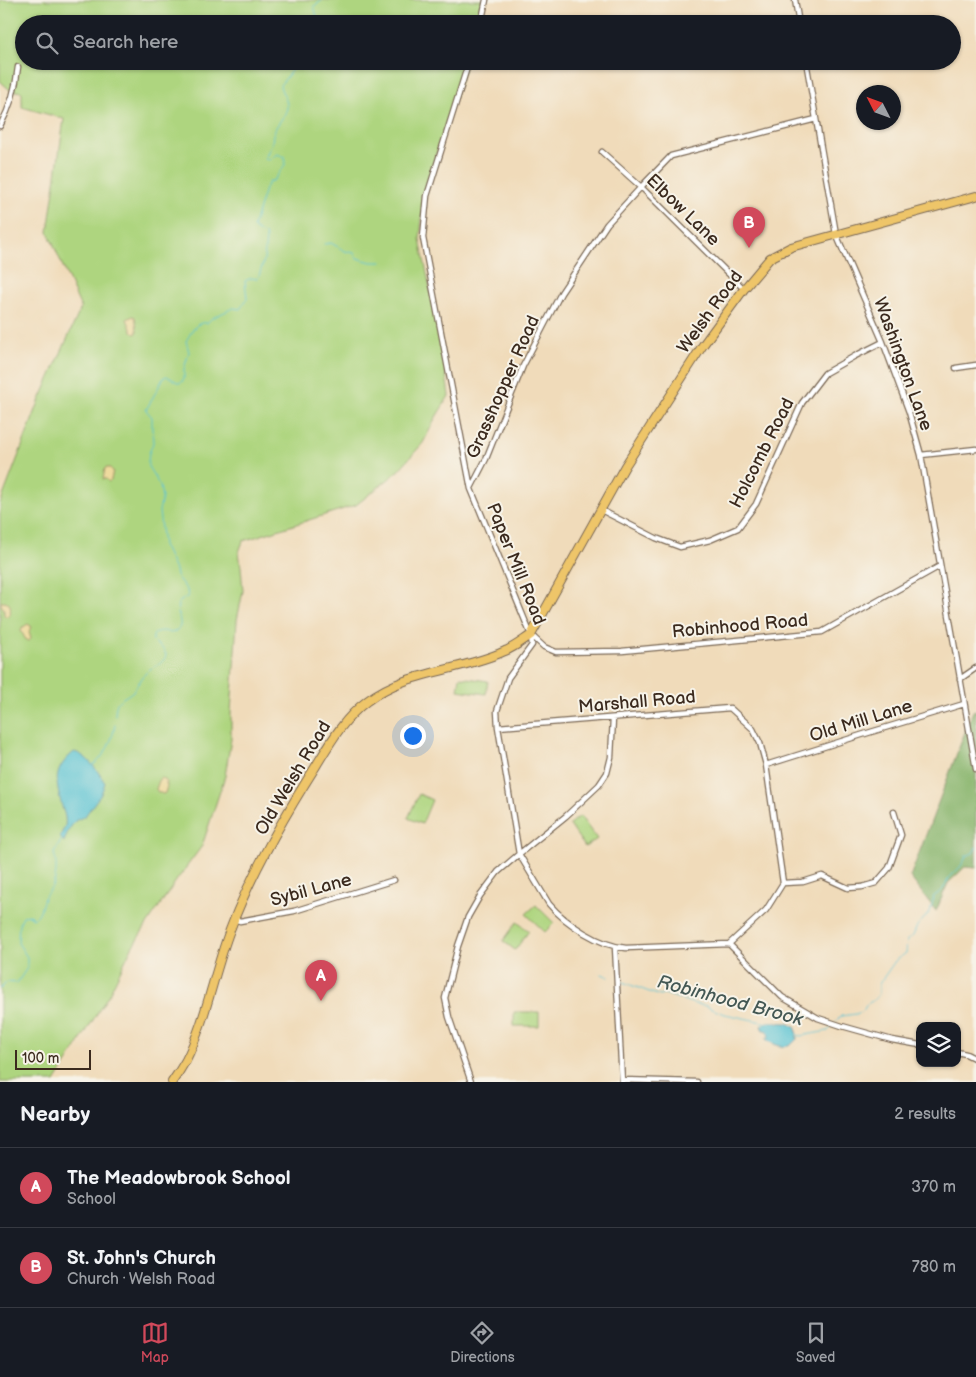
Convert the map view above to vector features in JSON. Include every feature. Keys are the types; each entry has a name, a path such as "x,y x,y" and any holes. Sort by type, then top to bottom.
{"main road":[{"name":"Welsh Road","path":"624,466 707,338 770,258 791,247 976,196"},
{"name":"Old Welsh Road","path":"172,1082 183,1065 195,1039 229,931 250,880 301,789 341,726 366,701 393,684 504,652 531,635 624,466"}],"street":[{"path":"483,15 486,0"},
{"path":"795,0 798,15"},
{"path":"0,126 8,112 18,70"},
{"name":"Paper Mill Road","path":"466,70 427,196 423,238 471,489 531,635 532,645 508,678 497,711 519,854"},
{"name":"Washington Lane","path":"808,70 836,234 883,342 910,412 921,455 976,769"},
{"name":"Grasshopper Road","path":"471,489 486,459 523,366 561,293 608,224 641,187 670,156 816,119"},
{"name":"Elbow Lane","path":"602,152 641,187 744,289"},
{"name":"Holcomb Road","path":"601,510 656,538 680,547 710,540 738,528 756,504 802,403 824,374 883,342"},
{"path":"956,368 976,365"},
{"path":"921,455 976,448"},
{"name":"Robinhood Road","path":"531,635 544,647 556,652 622,651 822,632 940,566"},
{"path":"960,679 976,668"},
{"name":"Old Mill Lane","path":"766,765 964,704"},
{"name":"Marshall Road","path":"498,727 730,708 753,729 760,743 766,765 782,883"},
{"path":"471,1082 449,1017 445,998 458,946 468,918 480,896 498,872 566,816 599,785 607,773 611,756 613,718"},
{"path":"519,854 547,902 554,910 585,933 615,947 729,944 766,910 782,883 803,882 822,876 848,888 862,888 876,883 889,868 901,835 894,812"},
{"name":"Sybil Lane","path":"234,919 240,921 294,911 394,880"},
{"path":"729,944 782,997 818,1018 892,1040 916,1044"},
{"path":"615,947 622,1081 696,1082"},
{"path":"961,1053 976,1059"}],"green space":[{"path":"0,0 483,0 480,15 15,15 15,70 464,70 424,196 420,240 442,346 449,396 423,443 395,474 356,505 243,541 239,552 243,591 237,620 231,739 225,776 202,846 132,947 109,994 55,1082 0,1082 0,504 39,402 81,308 48,232 64,119 22,107 22,92 10,90 0,81"},
{"path":"460,677 488,681 486,694 458,690"},
{"path":"976,710 976,868 965,867 948,883 936,911 910,877 973,711"},
{"path":"419,794 432,800 422,824 408,818"},
{"path":"580,816 597,839 585,847 569,824"},
{"path":"536,905 554,923 545,932 526,914"},
{"path":"517,922 529,931 515,950 503,941"},
{"path":"514,1012 539,1012 539,1026 514,1026"}],"sand":[{"path":"135,317 137,327 137,333 135,334 127,319"},
{"path":"105,468 110,468 113,471 109,482 103,479"},
{"path":"5,601 9,604 10,608 10,614 7,617 4,615 4,609 1,605 1,602"},
{"path":"28,624 31,626 29,632 31,639 28,641 21,631"},
{"path":"160,778 165,779 167,786 163,794 156,789"}],"water":[{"path":"74,752 88,760 105,783 101,794 85,816 75,821 68,831 64,842 60,837 65,826 65,818 57,778 62,765"},
{"path":"767,1022 788,1023 796,1028 797,1039 788,1046 771,1043 766,1039 769,1037 768,1033 761,1026"}],"waterway":[{"path":"316,15 314,6 323,0"},
{"path":"115,716 117,703 133,691 143,676 165,658 164,650 153,641 154,634 159,631 171,633 178,629 180,625 178,603 188,596 187,590 176,576 163,545 159,511 162,498 160,486 148,463 154,439 152,417 146,410 164,377 167,376 179,383 182,382 189,352 186,341 194,328 233,308 240,309 247,299 245,281 251,278 258,279 264,260 266,238 265,234 253,227 265,189 285,165 285,157 277,154 269,160 265,158 272,143 275,129 287,108 280,85 292,70"},
{"path":"324,244 331,243 345,251 354,253 357,258 371,262 382,262"},
{"path":"93,765 101,758 108,747 115,725"},
{"path":"0,989 7,982 17,983 27,968 27,957 18,943 19,924 23,916 30,915 33,919 38,915 45,896 52,887 56,869 54,853 62,839"},
{"name":"Robinhood Brook","path":"836,1021 841,1016 863,1011 867,1004 879,994 879,984 895,961 906,953 907,940 913,936 917,926 930,912 934,896 942,891 966,856 973,853 976,847"},
{"name":"Robinhood Brook","path":"602,974 609,977"},
{"name":"Robinhood Brook","path":"620,981 660,996 665,994 707,1006 725,1014 767,1023"},
{"name":"Robinhood Brook","path":"796,1034 800,1036 828,1031 833,1025"}],"place":[{"name":"St. John's Church","path":"749,248"},
{"name":"The Meadowbrook School","path":"321,1001"}]}
